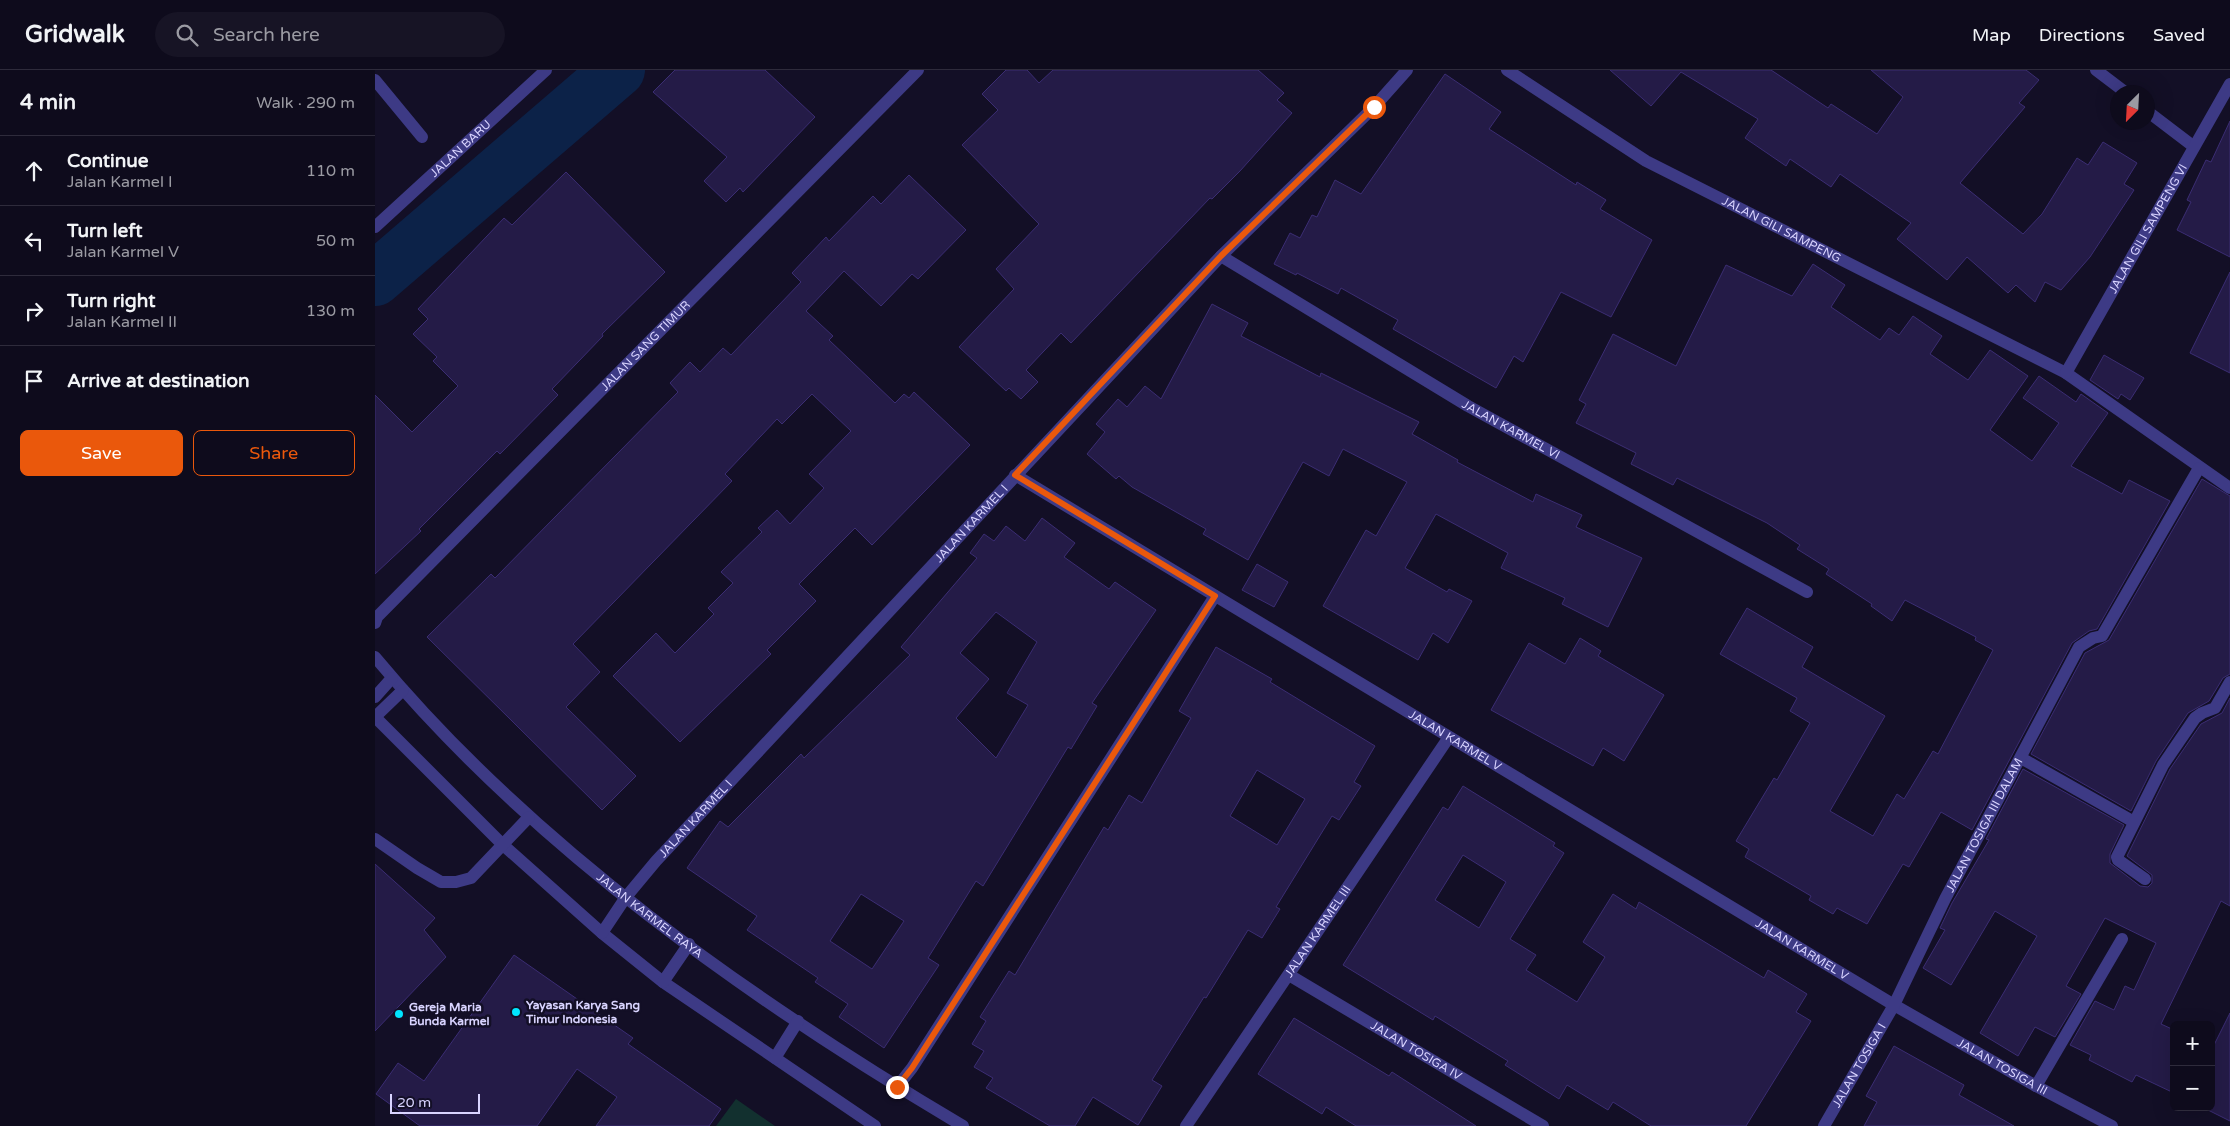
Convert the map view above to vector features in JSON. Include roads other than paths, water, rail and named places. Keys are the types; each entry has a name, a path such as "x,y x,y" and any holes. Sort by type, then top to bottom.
{"street":[{"name":"JALAN BARU","path":"375,227 546,70"},
{"name":"JALAN SANG TIMUR","path":"375,623 377,617 918,70"},
{"name":"JALAN KARMEL I","path":"602,933 626,896 655,861 1015,475 1221,256 1374,107 1407,70"},
{"name":"JALAN GILI SAMPENG","path":"1507,70 1646,161 2065,373 2230,488"},
{"path":"2096,70 2116,85"},
{"path":"375,80 422,136"},
{"name":"JALAN GILI SAMPENG VI","path":"2065,373 2230,84"},
{"path":"2155,117 2193,146"},
{"name":"JALAN KARMEL VI","path":"1221,256 1468,406 1807,592"},
{"name":"JALAN TOSIGA III DALAM","path":"1894,1005 1945,899 2079,647 2093,638 2102,636 2199,468"},
{"name":"JALAN KARMEL V","path":"1015,475 1894,1005"},
{"path":"897,1087 912,1068 1215,596"},
{"name":"JALAN KARMEL RAYA","path":"375,658 403,690 529,817 626,896 689,944 797,1021 897,1087 963,1126"},
{"path":"375,697 393,678"},
{"path":"2145,879 2118,860 2117,857 2168,757 2195,718 2215,708 2230,682"},
{"path":"403,690 375,717 503,844 602,933 663,982 871,1125"},
{"name":"JALAN KARMEL III","path":"1186,1126 1449,737"},
{"path":"2021,758 2134,822"},
{"path":"375,839 441,882 456,882 471,878 529,817"},
{"path":"2036,1086 2122,939"},
{"path":"663,982 689,944"},
{"name":"JALAN TOSIGA IV","path":"1289,975 1543,1126"},
{"name":"JALAN TOSIGA III","path":"1894,1005 2036,1086 2112,1126"},
{"name":"JALAN TOSIGA I","path":"1824,1126 1894,1005"},
{"path":"775,1058 797,1021"}],"waterway":[{"path":"375,279 618,70"}],"place":[{"name":"Yayasan Karya Sang Timur Indonesia","path":"516,1012"},
{"name":"Gereja Maria Bunda Karmel","path":"399,1014"}]}
